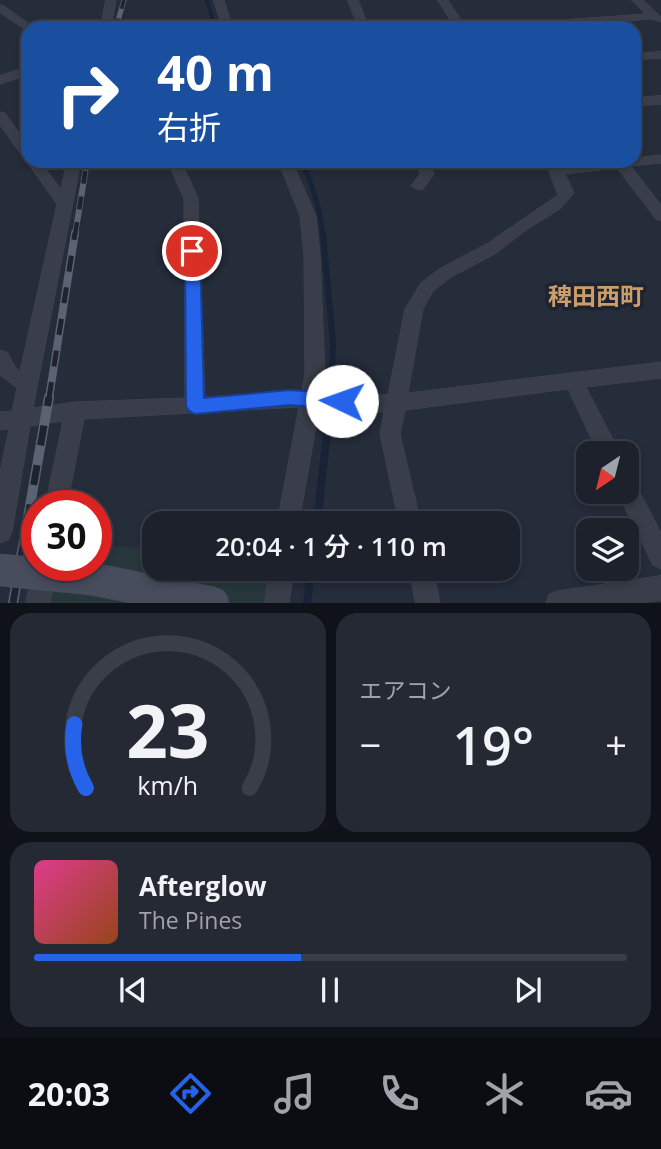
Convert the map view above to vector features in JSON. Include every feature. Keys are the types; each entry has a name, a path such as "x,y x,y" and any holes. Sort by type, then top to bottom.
{"main road":[{"path":"0,570 92,579 213,603"}],"street":[{"path":"219,0 226,21"},
{"path":"353,0 361,21"},
{"path":"443,0 456,21"},
{"path":"637,0 657,19"},
{"path":"107,21 109,1"},
{"path":"0,8 21,22"},
{"path":"623,21 657,19"},
{"path":"641,56 661,55"},
{"path":"0,80 21,73"},
{"path":"641,101 661,100"},
{"path":"0,116 21,145"},
{"path":"641,161 661,159"},
{"path":"37,168 64,203"},
{"path":"0,532 11,419 27,384 72,168"},
{"path":"177,168 191,198 195,406"},
{"path":"289,168 298,186 309,229 315,374 315,399 291,511"},
{"path":"418,186 427,174 425,168"},
{"path":"407,511 390,435 414,309 420,293 437,276 492,249 516,228 560,205 567,193 556,168"},
{"path":"625,168 661,215"},
{"path":"0,357 9,374 27,384"},
{"path":"11,419 75,411 195,406 290,398 375,405 661,370"},
{"path":"574,382 603,441"},
{"path":"59,490 75,411"},
{"path":"634,504 661,557"},
{"path":"38,603 41,581"},
{"path":"277,603 280,581"},
{"path":"423,581 428,603"},
{"path":"558,603 661,588"}],"shaded area":[{"path":"112,547 142,548 142,581 280,581 277,603 38,603 41,581 112,581"}],"waterway":[{"path":"207,0 213,21"},
{"path":"304,168 315,197 323,235"},
{"path":"323,233 333,343 331,398"},
{"path":"318,511 331,397"},
{"path":"307,603 310,581"}],"railway":[{"path":"118,21 124,0"},
{"path":"75,235 86,168"},
{"path":"49,398 75,233"},
{"path":"13,603 49,397"}],"district":[{"name":"稗田西町","path":"596,297"}],"route":[{"path":"192,251 195,406 290,398 342,401"}]}
